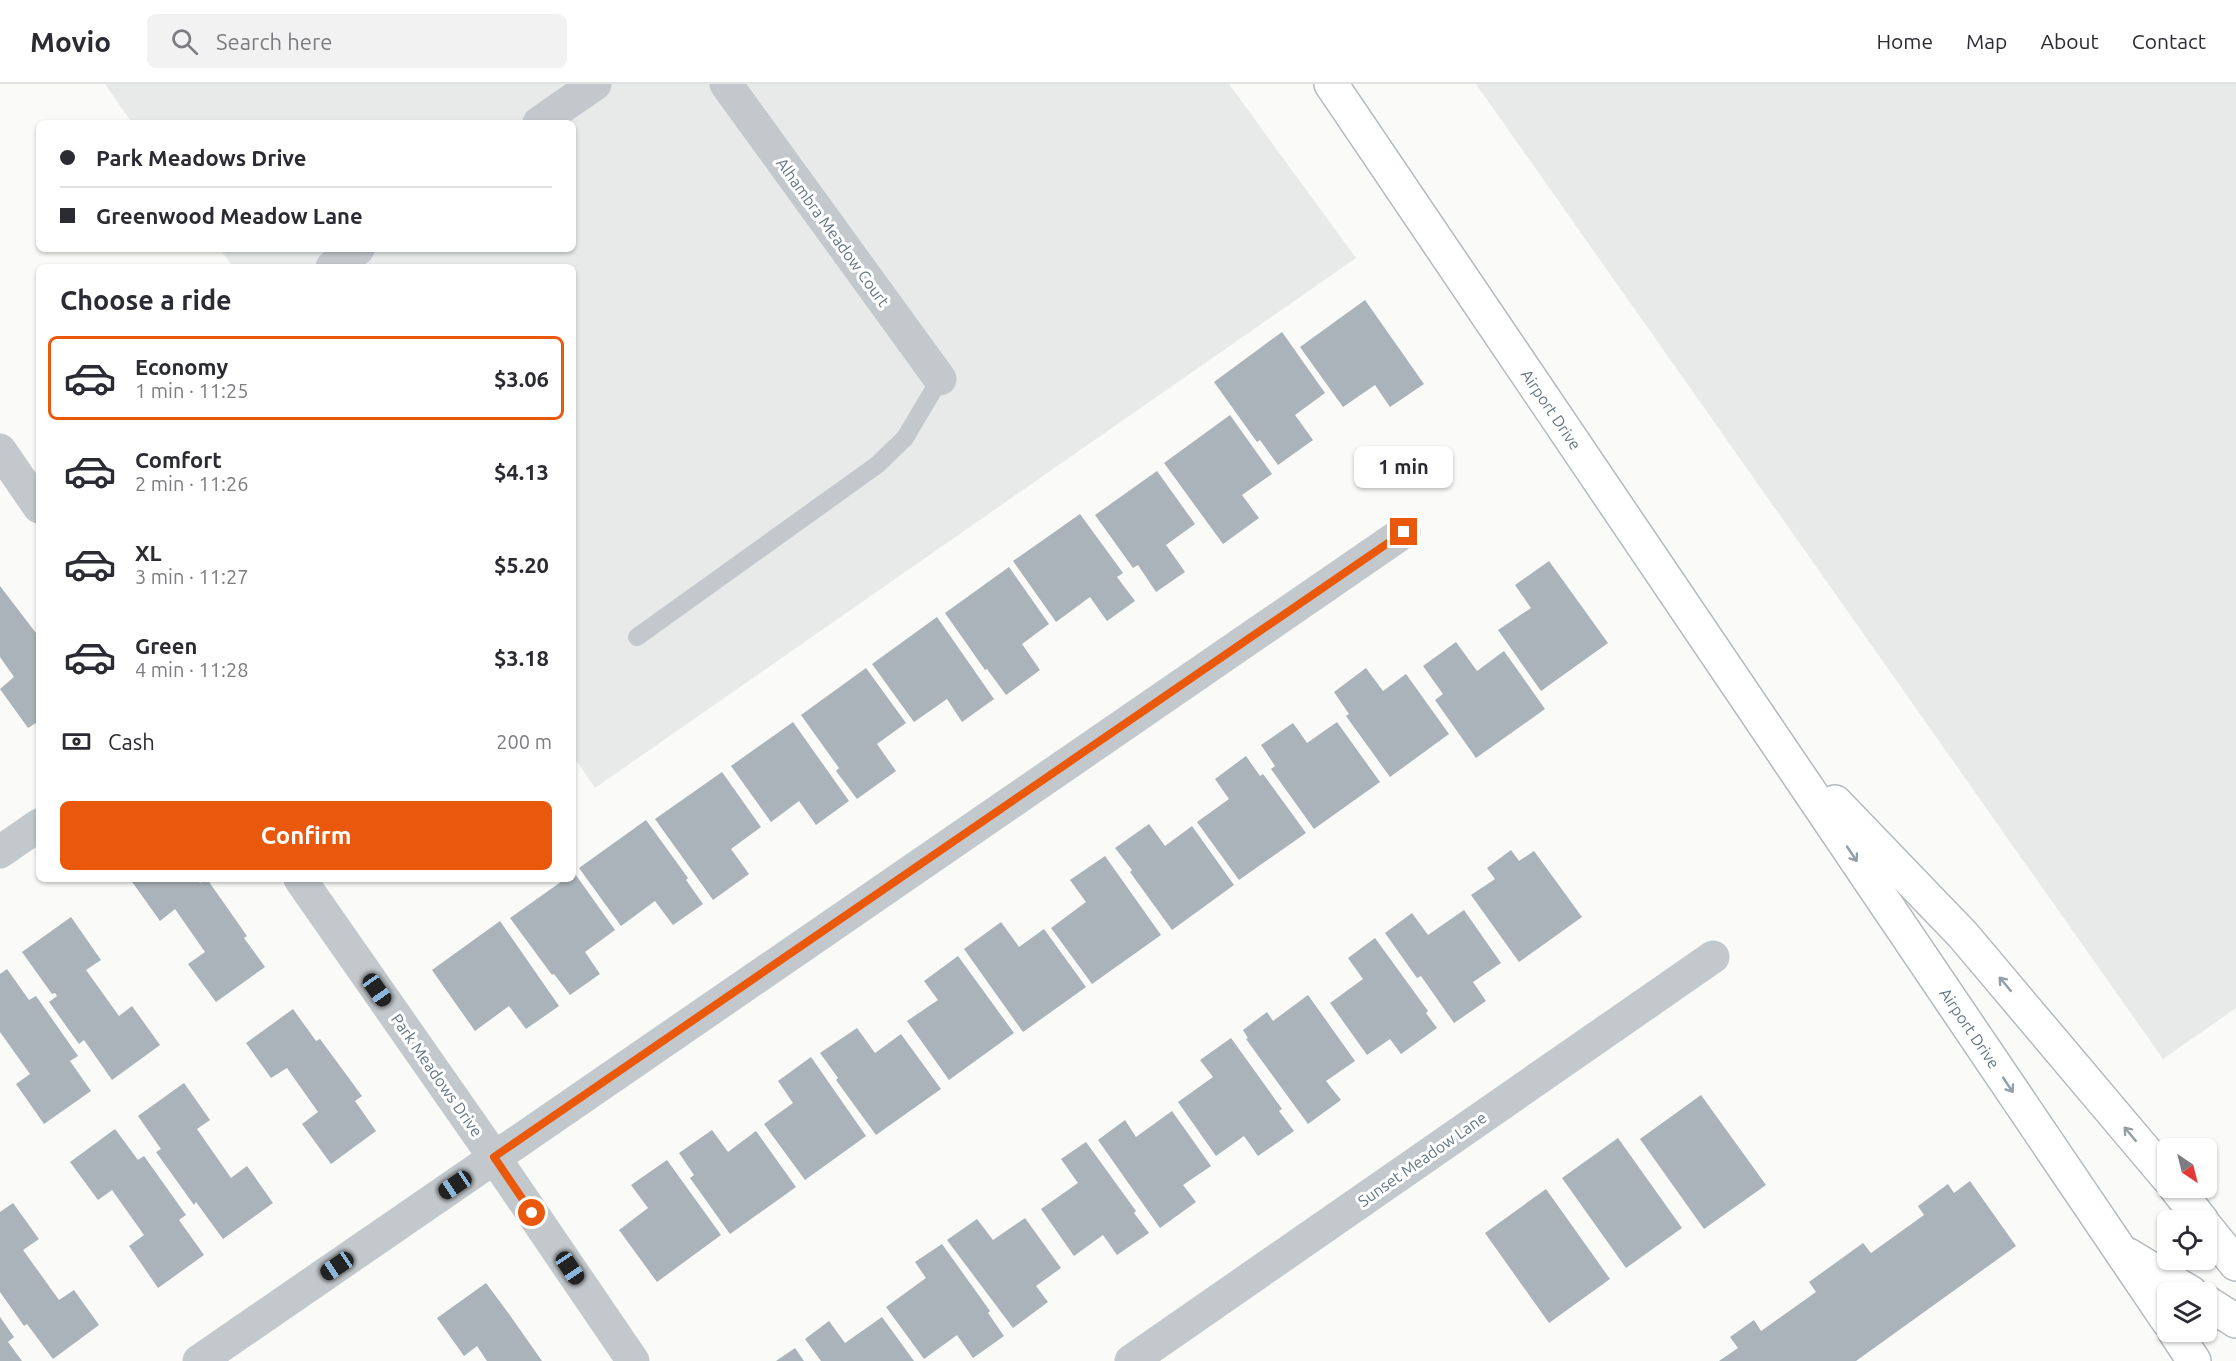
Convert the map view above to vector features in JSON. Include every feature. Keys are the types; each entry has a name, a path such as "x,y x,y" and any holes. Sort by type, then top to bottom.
{"main road":[{"name":"Airport Drive","path":"1331,84 2157,1306"},
{"name":"Airport Drive","path":"1772,736 1963,935 2157,1165"},
{"path":"2184,1198 2193,1210"},
{"path":"2217,1241 2236,1264"},
{"path":"2119,1249 2173,1282"},
{"path":"2217,1309 2236,1321"},
{"path":"2182,1342 2194,1361"}],"street":[{"path":"543,120 595,84"},
{"name":"Alhambra Meadow Court","path":"726,84 940,379"},
{"path":"336,264 354,252"},
{"path":"0,450 33,487"},
{"path":"199,1361 1404,532"},
{"path":"0,852 36,827"},
{"name":"Park Meadows Drive","path":"302,882 633,1361"},
{"name":"Sunset Meadow Lane","path":"1131,1361 1713,957"}],"lane":[{"path":"636,637 877,465 905,438 940,379"}],"shaded area":[{"path":"105,84 1229,84 1356,258 595,788 576,760 576,264 231,264 222,252 576,252 576,120 130,120"},
{"path":"1476,84 2236,84 2236,1008 2163,1059"}],"building":[{"path":"1365,300 1424,384 1390,407 1375,385 1343,407 1300,347"},
{"path":"1282,332 1325,393 1295,415 1313,440 1278,465 1260,440 1257,442 1214,382"},
{"path":"1230,415 1272,474 1242,495 1259,518 1223,544 1164,463"},
{"path":"1157,471 1195,524 1166,545 1185,572 1156,592 1138,565 1133,568 1095,515"},
{"path":"1080,514 1123,573 1117,577 1135,601 1107,621 1090,597 1056,622 1013,561"},
{"path":"1549,561 1608,643 1541,691 1498,630 1531,608 1515,585"},
{"path":"1009,567 1049,624 1022,644 1040,670 1006,695 987,669 985,670 945,613"},
{"path":"0,586 36,633 36,723 28,728 0,689 14,677 0,657"},
{"path":"937,617 994,699 962,722 947,699 914,722 872,664"},
{"path":"1456,642 1477,671 1504,651 1545,709 1476,758 1435,700 1443,694 1423,666"},
{"path":"866,668 906,723 877,744 896,771 857,799 836,771 839,768 801,715"},
{"path":"1366,668 1383,691 1406,674 1449,734 1390,777 1346,716 1349,714 1334,692"},
{"path":"793,722 849,801 816,825 799,801 771,822 731,766"},
{"path":"1337,722 1380,782 1314,829 1271,769 1275,766 1261,745 1293,723 1307,743"},
{"path":"1246,756 1260,776 1263,774 1306,833 1239,880 1197,822 1229,799 1215,779"},
{"path":"722,772 761,827 731,849 749,874 713,900 655,819"},
{"path":"646,820 688,878 686,880 703,904 673,925 655,901 621,926 579,868"},
{"path":"1149,824 1165,846 1192,826 1234,885 1172,930 1115,848"},
{"path":"1511,850 1519,861 1534,851 1582,917 1519,962 1471,895 1495,879 1487,868"},
{"path":"1105,856 1161,935 1092,984 1051,928 1086,902 1070,880"},
{"path":"576,875 615,930 585,952 600,974 570,995 554,974 552,975 510,918 561,882 576,882"},
{"path":"132,882 209,882 247,936 244,938 265,967 216,1002 188,964 205,952 175,909 160,921"},
{"path":"1464,910 1501,963 1473,982 1486,1001 1454,1023 1421,976 1417,978 1385,933 1412,913 1428,935"},
{"path":"71,917 101,960 86,970 119,1016 132,1006 160,1045 112,1080 84,1040 79,1044 49,1002 57,996 55,993 52,994 22,952"},
{"path":"500,921 559,1006 526,1029 509,1006 475,1031 432,970"},
{"path":"1001,922 1019,947 1044,929 1086,987 1023,1032 964,949"},
{"path":"1375,938 1428,1011 1426,1013 1437,1028 1401,1054 1390,1039 1367,1055 1330,1003 1363,979 1348,958"},
{"path":"958,956 1014,1033 949,1080 907,1021 938,1000 924,981"},
{"path":"7,969 29,1000 36,996 78,1056 70,1061 91,1091 44,1124 16,1084 30,1074 0,1032 0,974"},
{"path":"1308,995 1355,1061 1326,1081 1341,1100 1308,1124 1246,1039 1248,1038 1243,1030 1267,1012 1273,1021"},
{"path":"293,1009 316,1041 320,1039 362,1096 355,1101 376,1131 331,1164 302,1124 318,1112 287,1068 271,1078 246,1043"},
{"path":"857,1028 875,1053 901,1034 941,1089 876,1135 836,1080 838,1078 820,1053"},
{"path":"1231,1038 1282,1109 1279,1111 1294,1131 1258,1156 1244,1136 1216,1156 1178,1102 1213,1077 1200,1060"},
{"path":"811,1057 866,1136 805,1180 764,1124 793,1103 778,1081"},
{"path":"184,1083 210,1120 197,1129 231,1178 247,1166 273,1203 223,1239 196,1202 194,1205 156,1152 161,1149 138,1116"},
{"path":"1701,1095 1766,1185 1704,1229 1640,1139"},
{"path":"1172,1111 1211,1166 1183,1185 1196,1202 1160,1228 1098,1140 1125,1120 1136,1137"},
{"path":"115,1129 138,1160 144,1156 186,1215 179,1220 204,1255 158,1288 129,1246 144,1235 112,1190 98,1200 70,1162"},
{"path":"712,1130 728,1152 756,1131 796,1187 730,1234 690,1178 694,1175 679,1153"},
{"path":"1618,1138 1682,1228 1626,1268 1562,1178"},
{"path":"1086,1142 1136,1211 1134,1213 1149,1233 1117,1255 1103,1235 1074,1256 1041,1209 1078,1183 1061,1159"},
{"path":"667,1160 721,1235 657,1282 619,1230 648,1208 631,1185"},
{"path":"1970,1181 2016,1246 1856,1361 1719,1361 1738,1348 1730,1337 1754,1320 1761,1331 1816,1292 1809,1282 1863,1243 1871,1253 1924,1215 1918,1206 1948,1184 1954,1193"},
{"path":"1546,1189 1610,1279 1549,1323 1485,1233"},
{"path":"13,1203 39,1239 23,1250 59,1300 74,1290 99,1325 53,1359 27,1324 24,1326 0,1292 0,1212"},
{"path":"1025,1218 1061,1268 1036,1286 1048,1302 1013,1328 947,1240 977,1219 993,1240"},
{"path":"942,1244 990,1311 988,1313 1004,1336 973,1358 957,1335 924,1359 886,1307 926,1278 915,1262"},
{"path":"486,1283 542,1361 487,1361 477,1346 464,1356 437,1318"},
{"path":"0,1317 14,1337 8,1342 22,1361 0,1361"},
{"path":"882,1317 914,1361 821,1361 805,1339 829,1321 845,1343"},
{"path":"795,1348 804,1361 776,1361"}],"route":[{"path":"532,1213 494,1157 1404,532"}]}
